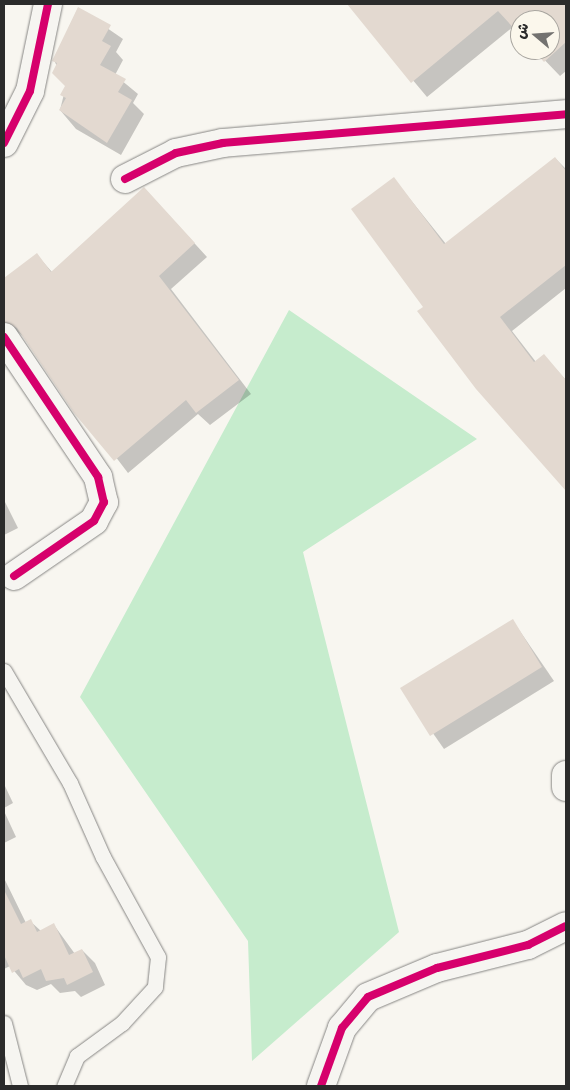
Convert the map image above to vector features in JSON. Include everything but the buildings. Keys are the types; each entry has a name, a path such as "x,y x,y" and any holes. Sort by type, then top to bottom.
{"street":[{"path":"4,143 30,90 48,4"},
{"path":"125,179 176,153 223,142 566,114"},
{"path":"4,337 98,478 104,502 94,521 14,576"},
{"path":"566,774 566,787"},
{"path":"321,1086 342,1028 368,998 437,968 528,945 566,926"}],"lane":[{"path":"4,672 70,783 103,857 158,957 155,987 122,1023 77,1056 64,1086"},
{"path":"4,1023 20,1086"}],"green space":[{"path":"289,310 477,439 303,552 399,932 252,1061 248,941 80,697"}],"cycle path":[{"path":"4,143 30,91 48,4"},
{"path":"125,179 176,153 223,143 566,114"},
{"path":"4,337 98,477 104,502 94,521 14,576"},
{"path":"321,1086 342,1028 368,997 437,968 528,945 566,926"}]}
